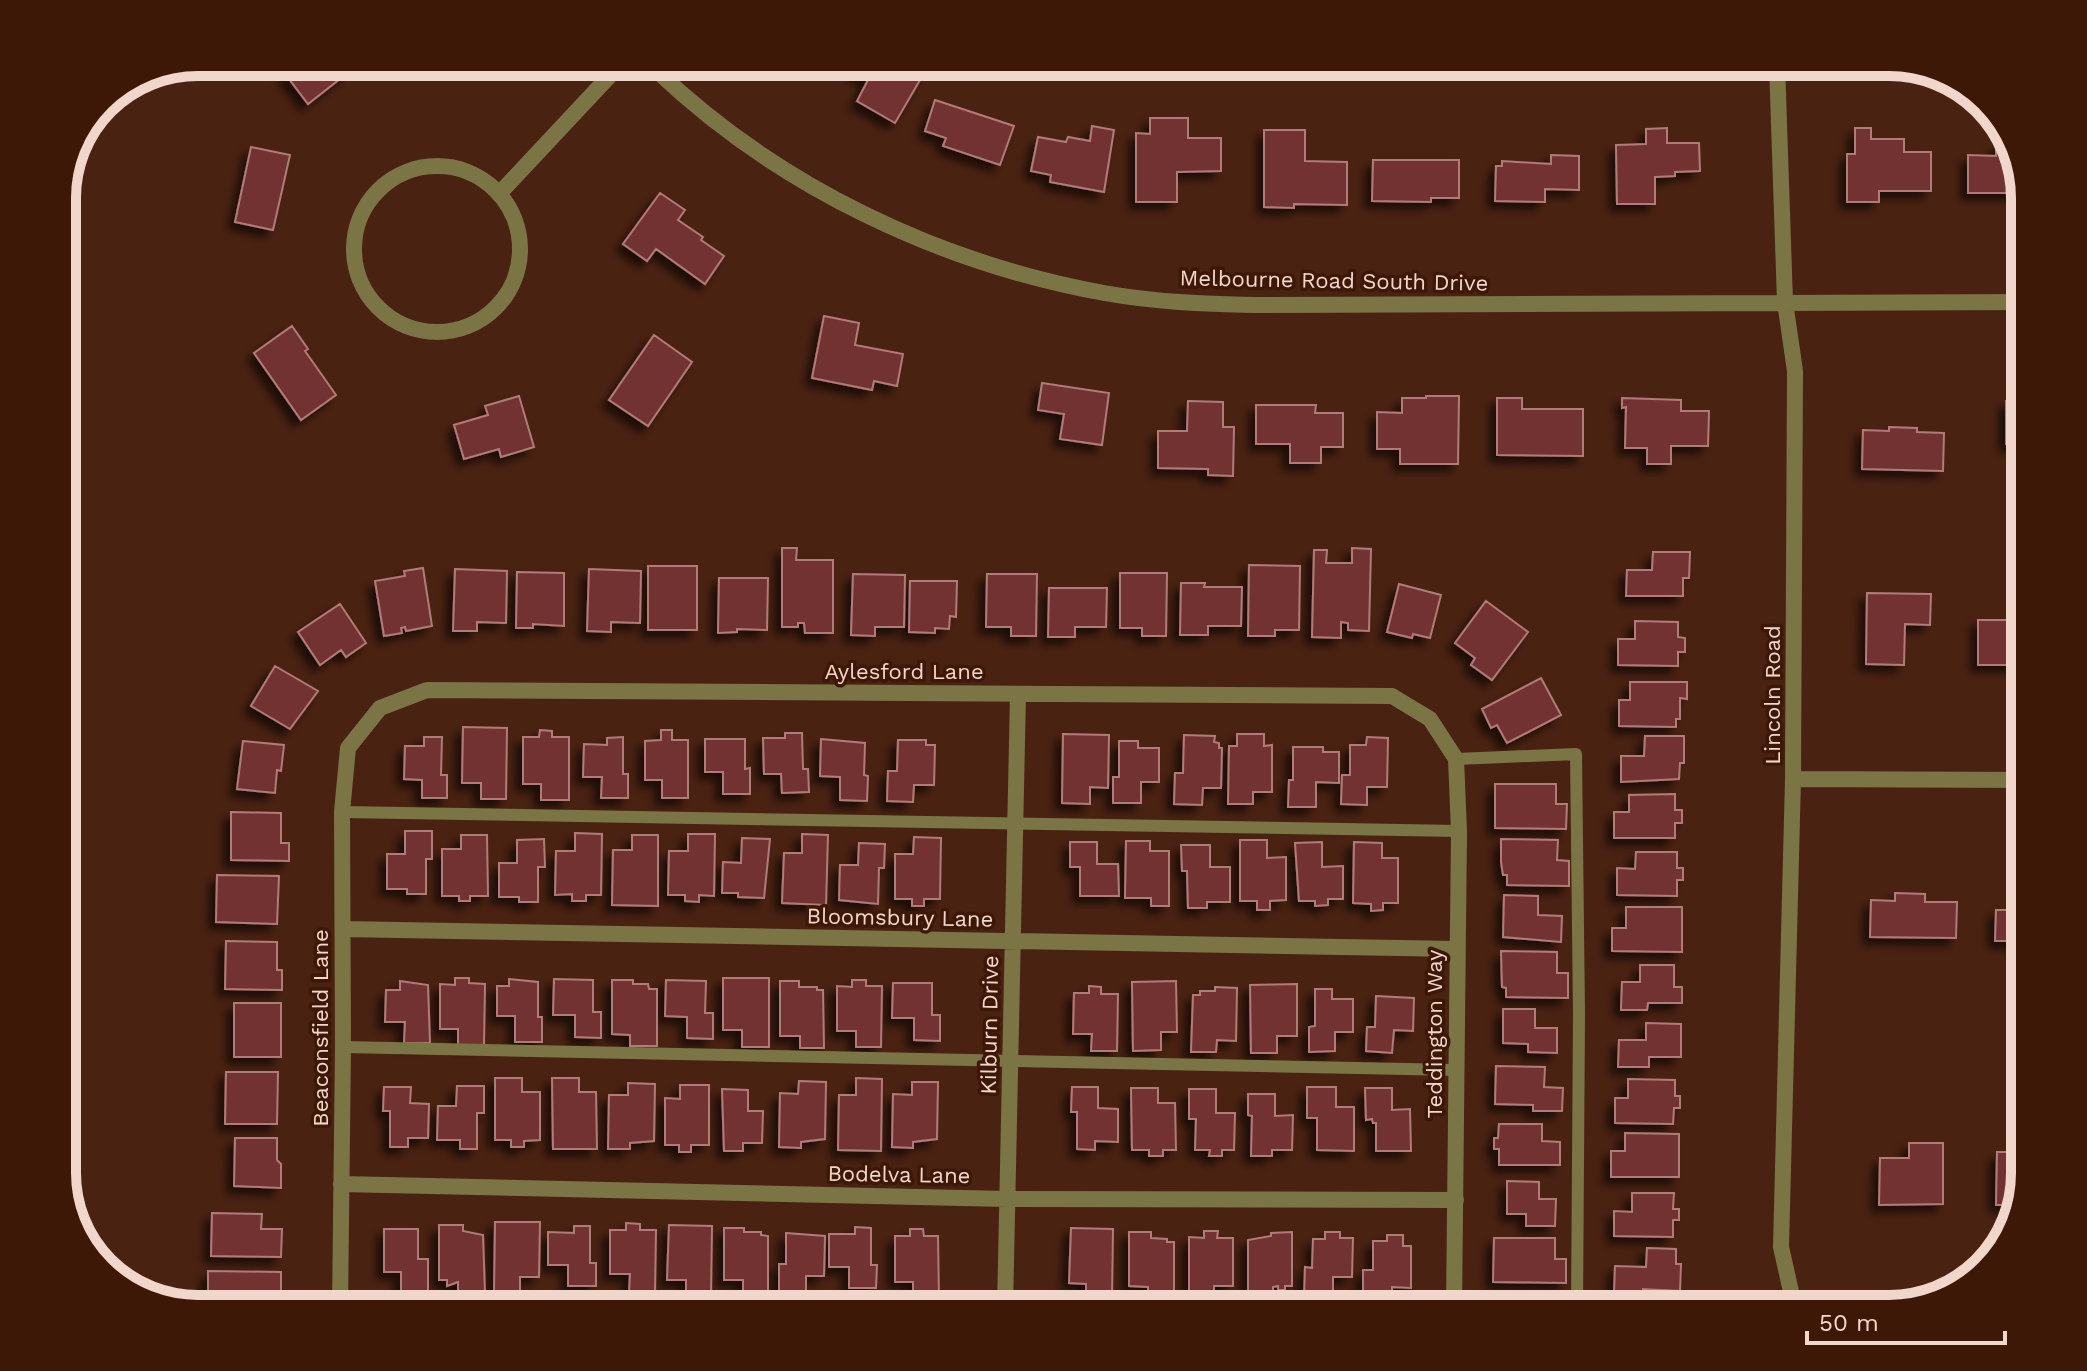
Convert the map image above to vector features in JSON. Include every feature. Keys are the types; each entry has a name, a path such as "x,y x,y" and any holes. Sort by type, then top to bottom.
{"street":[{"path":"499,194 609,76"},
{"name":"Melbourne Road South Drive","path":"663,76 715,121 780,166 862,214 917,239 975,260 1104,293 1190,303 1255,305 2011,302"},
{"name":"Lincoln Road","path":"1777,76 1785,302 1795,371 1793,779 1781,1247 1792,1295"},
{"path":"440,165 469,172 490,184 499,194 512,212 516,224 519,260 507,293 487,315 448,331 421,330 394,320 371,299 358,271 355,242 365,208 375,193 389,181 416,168 440,165"},
{"name":"Aylesford Lane","path":"348,748 380,708 427,690 1392,696 1430,719 1456,759"},
{"name":"Kilburn Drive","path":"1005,1295 1018,694"},
{"name":"Beaconsfield Lane","path":"340,1295 342,812 348,748"},
{"name":"Teddington Way","path":"1454,1295 1459,831 1456,759"},
{"path":"1793,779 2011,780"},
{"name":"Bloomsbury Lane","path":"343,929 1456,949"},
{"name":"Bodelva Lane","path":"341,1184 1007,1199 1456,1200"}],"lane":[{"path":"1456,759 1576,754 1579,1014 1577,1295"},
{"path":"342,812 1459,831"},
{"path":"343,1047 1456,1070"}],"building":[{"path":"287,76 344,76 308,104"},
{"path":"862,76 922,76 895,123 857,101 868,80"},
{"path":"935,100 1014,126 1000,165 943,146 946,138 925,131"},
{"path":"1150,118 1188,118 1188,138 1221,138 1221,171 1177,172 1177,202 1136,202 1136,133 1150,134"},
{"path":"1092,126 1114,130 1104,192 1050,182 1051,175 1031,171 1038,137 1066,142 1068,137 1090,141"},
{"path":"1667,128 1667,143 1699,143 1700,171 1655,177 1655,204 1617,204 1616,145 1646,144 1646,129"},
{"path":"1855,128 1871,128 1871,139 1904,139 1904,152 1931,152 1931,191 1879,191 1879,202 1847,202 1847,154 1855,154"},
{"path":"1264,130 1305,130 1305,161 1347,162 1347,205 1264,207"},
{"path":"1996,145 1999,145 2007,166 2011,193 1968,193 1968,155 1996,156"},
{"path":"251,147 290,155 273,230 235,222"},
{"path":"1551,155 1579,156 1579,190 1545,189 1545,202 1495,201 1496,166 1502,166 1502,161 1551,164"},
{"path":"1373,160 1459,160 1459,198 1431,198 1431,202 1372,201"},
{"path":"660,193 685,210 678,220 724,256 705,284 656,249 647,261 623,244"},
{"path":"824,316 859,323 855,345 903,354 897,386 874,381 872,390 812,378"},
{"path":"292,326 308,349 305,351 336,395 301,420 254,353"},
{"path":"654,335 692,362 648,426 609,400"},
{"path":"1042,383 1109,393 1102,445 1060,439 1064,414 1038,410"},
{"path":"519,396 534,447 501,457 499,449 464,459 454,425 488,415 485,406"},
{"path":"1459,396 1458,464 1400,464 1400,449 1377,449 1377,412 1402,413 1402,398"},
{"path":"1497,398 1522,398 1522,409 1583,409 1583,456 1497,455"},
{"path":"1622,398 1681,400 1681,411 1709,411 1708,446 1671,446 1671,464 1647,464 1647,448 1625,448 1626,407 1622,408"},
{"path":"1188,401 1223,402 1223,427 1234,427 1233,476 1208,475 1208,469 1158,468 1158,431 1187,431"},
{"path":"2006,401 2011,401 2011,444 2006,444"},
{"path":"1256,405 1316,405 1315,413 1343,413 1343,447 1321,447 1321,463 1290,463 1290,444 1256,444"},
{"path":"1889,427 1944,433 1943,471 1862,469 1863,430 1889,431"},
{"path":"782,548 797,548 796,560 833,560 833,633 805,633 804,623 798,623 798,627 782,627"},
{"path":"1352,548 1371,549 1369,631 1348,630 1348,623 1341,622 1341,638 1312,637 1314,550 1327,550 1326,563 1352,563"},
{"path":"1653,552 1690,552 1689,578 1683,578 1683,596 1626,596 1627,570 1652,570"},
{"path":"1249,565 1300,566 1299,630 1275,630 1275,636 1248,636"},
{"path":"648,566 697,566 697,630 648,630"},
{"path":"423,568 432,626 406,631 405,627 401,628 402,633 384,636 375,581 405,576 404,571"},
{"path":"455,569 507,571 506,623 477,622 477,631 453,631"},
{"path":"589,569 641,571 640,623 611,622 611,632 587,631"},
{"path":"517,572 564,573 564,626 533,624 533,628 516,628"},
{"path":"1120,573 1167,573 1166,636 1142,636 1142,628 1120,628"},
{"path":"853,574 905,575 904,627 875,627 875,636 851,635"},
{"path":"987,574 1037,574 1036,636 1011,636 1011,627 986,627"},
{"path":"719,578 768,578 767,630 737,629 737,632 718,633"},
{"path":"910,581 957,581 956,617 950,616 949,629 935,628 935,633 909,632"},
{"path":"1181,583 1205,583 1204,587 1242,587 1241,626 1208,626 1208,635 1180,635"},
{"path":"1399,584 1441,595 1430,638 1413,634 1412,638 1387,632"},
{"path":"1049,588 1107,588 1106,627 1075,627 1075,637 1048,637"},
{"path":"1867,593 1931,594 1930,625 1905,624 1904,665 1866,664"},
{"path":"1486,601 1528,632 1492,680 1471,665 1475,658 1455,643"},
{"path":"340,604 366,643 346,657 341,650 320,665 298,632"},
{"path":"1978,620 2011,620 2011,665 1978,665"},
{"path":"1635,621 1678,622 1678,637 1685,638 1685,652 1678,652 1678,666 1618,665 1618,639 1635,639"},
{"path":"275,666 318,691 290,729 251,706"},
{"path":"1541,678 1561,715 1507,743 1497,725 1491,728 1482,709"},
{"path":"1630,682 1687,682 1687,699 1680,698 1680,719 1676,719 1676,727 1619,726 1619,700 1630,700"},
{"path":"463,727 507,728 506,799 481,799 481,783 462,783"},
{"path":"540,730 552,731 552,737 569,737 569,800 541,800 541,784 523,784 523,737 539,737"},
{"path":"661,730 672,730 672,740 688,740 688,798 662,798 662,780 645,780 645,741 661,740"},
{"path":"785,733 802,733 803,769 808,769 809,792 782,793 781,774 764,774 763,738 785,738"},
{"path":"1063,734 1109,735 1108,788 1090,787 1090,804 1062,803"},
{"path":"1237,734 1264,734 1264,746 1272,745 1272,792 1253,792 1253,804 1228,804 1229,746 1237,746"},
{"path":"1184,735 1215,736 1214,742 1222,748 1221,788 1203,788 1202,805 1174,804 1175,773 1183,773"},
{"path":"1645,736 1684,736 1684,763 1680,763 1679,779 1621,782 1621,756 1644,756"},
{"path":"424,737 442,737 441,775 447,775 447,798 422,798 422,780 404,779 405,746 424,746"},
{"path":"623,737 623,774 628,774 628,798 601,798 602,777 583,777 584,744 607,745 607,738"},
{"path":"1367,737 1388,738 1387,787 1367,787 1367,805 1341,804 1342,775 1350,775 1350,745 1366,745"},
{"path":"705,739 745,739 745,769 750,768 750,794 723,794 723,772 705,772"},
{"path":"821,739 865,743 867,801 840,800 840,777 820,776"},
{"path":"898,740 926,740 926,745 935,745 934,785 914,785 913,802 887,801 888,771 897,771"},
{"path":"243,741 284,745 275,793 237,789"},
{"path":"1119,741 1138,741 1138,748 1159,748 1159,782 1141,782 1141,803 1113,803 1113,777 1119,777"},
{"path":"1293,747 1323,747 1323,752 1339,752 1339,783 1316,782 1316,807 1288,807 1289,780 1293,780"},
{"path":"1495,784 1556,784 1556,804 1567,804 1566,829 1495,828"},
{"path":"1675,794 1675,810 1682,810 1682,823 1675,823 1675,838 1614,838 1614,812 1629,812 1629,795"},
{"path":"231,812 281,813 281,843 289,843 289,861 231,860"},
{"path":"405,831 432,831 432,859 426,859 426,894 407,894 407,889 387,889 387,854 405,854"},
{"path":"575,833 602,834 601,895 586,895 586,901 572,901 572,894 555,895 556,851 575,851"},
{"path":"688,834 715,834 714,896 699,895 699,902 685,901 685,895 668,895 669,851 688,851"},
{"path":"802,834 828,835 826,905 782,903 784,853 802,853"},
{"path":"461,835 487,835 488,896 470,896 470,901 459,901 459,896 442,896 442,849 461,849"},
{"path":"632,835 658,835 658,906 612,905 613,850 632,850"},
{"path":"914,837 941,838 940,899 924,899 924,906 912,906 912,899 895,899 895,854 913,854"},
{"path":"742,838 770,839 764,898 722,893 723,862 741,863"},
{"path":"544,839 545,867 538,867 538,902 519,902 519,897 499,897 499,863 517,863 517,840"},
{"path":"1501,839 1558,840 1557,860 1569,861 1569,886 1507,885 1507,875 1503,875 1501,862"},
{"path":"1240,840 1267,840 1267,858 1286,857 1286,900 1270,901 1270,910 1257,910 1257,901 1240,901"},
{"path":"1126,841 1150,841 1150,851 1169,851 1169,906 1151,906 1151,898 1125,898"},
{"path":"1070,842 1097,842 1097,864 1118,864 1119,896 1080,896 1080,867 1070,867"},
{"path":"1322,842 1322,867 1343,866 1343,899 1328,899 1328,905 1315,906 1315,901 1299,901 1295,843"},
{"path":"1354,842 1382,843 1382,858 1398,858 1398,903 1383,903 1383,910 1371,911 1371,904 1353,903"},
{"path":"859,843 885,844 884,868 879,868 878,904 839,900 840,865 858,865"},
{"path":"1181,845 1210,845 1210,867 1230,867 1230,902 1207,902 1207,908 1188,908 1187,871 1182,871"},
{"path":"1636,852 1677,852 1677,868 1683,868 1683,880 1677,880 1677,896 1617,895 1617,868 1635,869"},
{"path":"217,875 279,876 277,924 216,922"},
{"path":"1895,893 1925,894 1925,902 1957,902 1956,938 1870,937 1871,900 1895,901"},
{"path":"1504,895 1538,896 1538,915 1562,916 1561,942 1503,937"},
{"path":"1626,907 1682,907 1682,952 1612,951 1612,928 1626,928"},
{"path":"1996,910 2011,910 2011,941 1995,941"},
{"path":"226,941 277,942 277,970 282,970 282,990 225,989"},
{"path":"1501,951 1557,952 1557,973 1568,973 1568,998 1506,997 1506,988 1502,987"},
{"path":"1640,965 1674,965 1674,987 1682,987 1682,1003 1648,1003 1647,1010 1621,1010 1622,982 1640,982"},
{"path":"455,978 469,978 469,983 485,984 484,1045 458,1045 458,1029 440,1029 440,984 455,985"},
{"path":"723,978 769,978 769,1047 742,1047 742,1030 723,1030"},
{"path":"509,979 538,982 542,1042 515,1042 515,1016 497,1016 497,986 509,986"},
{"path":"554,979 593,980 593,1012 601,1012 601,1038 575,1037 575,1015 553,1015"},
{"path":"612,980 633,980 633,984 648,984 649,989 657,989 657,1046 630,1046 630,1035 612,1034"},
{"path":"666,980 706,981 705,1013 713,1013 713,1039 687,1038 687,1017 665,1016"},
{"path":"852,980 866,980 866,986 882,986 881,1047 856,1047 856,1031 837,1031 837,986 852,987"},
{"path":"400,981 428,985 430,1043 404,1043 405,1022 385,1022 386,990 400,990"},
{"path":"780,981 799,981 799,987 823,990 824,1048 800,1048 800,1036 780,1036"},
{"path":"1176,981 1177,1032 1161,1032 1161,1050 1133,1051 1132,982"},
{"path":"893,983 932,983 932,1015 940,1015 940,1041 914,1040 914,1018 892,1018"},
{"path":"1297,984 1297,1036 1277,1036 1277,1053 1251,1053 1250,985"},
{"path":"1089,986 1101,987 1101,994 1118,994 1117,1051 1091,1051 1092,1034 1073,1034 1074,993 1089,993"},
{"path":"1215,987 1237,988 1236,1041 1217,1040 1216,1052 1191,1052 1193,995 1200,995 1200,991 1215,991"},
{"path":"1315,989 1332,989 1332,999 1353,999 1353,1032 1335,1032 1335,1051 1309,1052 1309,1027 1315,1026"},
{"path":"1376,996 1414,998 1413,1031 1394,1030 1392,1053 1366,1051 1367,1027 1375,1027"},
{"path":"234,1003 281,1003 281,1057 234,1057"},
{"path":"1503,1009 1535,1009 1535,1028 1557,1028 1557,1053 1528,1052 1528,1044 1503,1043"},
{"path":"1646,1023 1681,1024 1681,1057 1649,1057 1649,1067 1618,1067 1619,1040 1646,1040"},
{"path":"1496,1066 1545,1067 1544,1087 1563,1088 1562,1111 1533,1111 1533,1105 1495,1104"},
{"path":"226,1072 278,1072 277,1124 225,1124"},
{"path":"495,1078 522,1078 522,1092 540,1092 540,1140 524,1141 524,1147 511,1147 511,1140 495,1140"},
{"path":"552,1078 579,1078 579,1092 596,1092 597,1149 553,1149"},
{"path":"856,1078 882,1079 881,1151 838,1150 839,1095 856,1095"},
{"path":"1628,1079 1675,1080 1675,1096 1680,1096 1680,1108 1674,1108 1673,1124 1615,1123 1615,1098 1628,1098"},
{"path":"799,1081 826,1082 825,1139 801,1142 801,1148 779,1147 780,1093 798,1094"},
{"path":"912,1082 938,1082 937,1139 913,1142 913,1148 892,1147 893,1094 912,1095"},
{"path":"628,1083 655,1084 654,1141 630,1143 630,1149 608,1149 609,1095 628,1095"},
{"path":"680,1085 709,1085 709,1145 691,1145 691,1152 679,1152 679,1145 665,1145 665,1098 680,1099"},
{"path":"457,1086 484,1086 484,1113 477,1113 477,1149 460,1149 460,1140 437,1140 438,1106 456,1106"},
{"path":"384,1087 411,1087 410,1103 429,1104 428,1138 408,1138 408,1147 390,1147 390,1111 383,1111"},
{"path":"1072,1087 1098,1087 1098,1108 1118,1109 1118,1142 1095,1141 1095,1150 1077,1149 1077,1112 1071,1112"},
{"path":"1307,1087 1336,1087 1336,1107 1354,1107 1354,1151 1317,1150 1317,1118 1307,1118"},
{"path":"1131,1088 1158,1088 1158,1103 1175,1103 1176,1150 1163,1150 1163,1156 1149,1156 1149,1150 1132,1150"},
{"path":"1365,1088 1392,1088 1392,1110 1410,1109 1411,1151 1376,1151 1376,1123 1372,1119 1366,1120"},
{"path":"722,1089 748,1090 748,1111 763,1111 762,1143 743,1143 743,1151 724,1151"},
{"path":"1189,1089 1216,1089 1216,1113 1235,1113 1234,1150 1222,1150 1222,1156 1209,1156 1210,1150 1195,1150 1196,1119 1189,1119"},
{"path":"1248,1094 1275,1094 1275,1116 1293,1115 1292,1150 1272,1150 1272,1156 1251,1156 1252,1116 1248,1115"},
{"path":"1499,1124 1542,1124 1542,1141 1560,1142 1560,1165 1499,1165 1499,1149 1494,1149 1494,1138 1498,1138"},
{"path":"1625,1133 1679,1134 1679,1177 1611,1177 1611,1151 1625,1151"},
{"path":"235,1138 277,1138 281,1188 234,1186"},
{"path":"1909,1143 1943,1143 1943,1204 1879,1205 1880,1158 1909,1158"},
{"path":"1997,1152 2011,1152 2007,1205 1996,1205"},
{"path":"1507,1181 1539,1182 1539,1199 1556,1199 1555,1226 1526,1226 1526,1214 1507,1214"},
{"path":"1632,1193 1674,1193 1673,1209 1679,1209 1679,1220 1673,1220 1673,1237 1614,1236 1614,1211 1632,1212"},
{"path":"212,1213 262,1214 261,1229 282,1229 281,1257 211,1256"},
{"path":"495,1222 540,1222 539,1277 520,1277 520,1294 494,1294"},
{"path":"626,1223 640,1224 640,1230 656,1230 655,1293 629,1292 630,1274 610,1274 610,1230 626,1230"},
{"path":"439,1225 463,1225 463,1231 483,1235 485,1293 458,1292 458,1282 447,1286 447,1280 439,1280"},
{"path":"669,1225 712,1226 711,1295 686,1295 686,1280 667,1280"},
{"path":"574,1226 590,1226 590,1263 596,1263 596,1286 568,1286 568,1265 548,1265 548,1232 574,1233"},
{"path":"855,1227 871,1228 871,1265 877,1265 876,1288 849,1288 849,1267 829,1267 829,1234 855,1234"},
{"path":"724,1228 744,1228 744,1232 761,1232 761,1235 768,1236 768,1294 743,1294 743,1280 724,1280"},
{"path":"1071,1228 1113,1229 1112,1295 1086,1295 1086,1284 1069,1283"},
{"path":"384,1229 418,1229 418,1259 428,1259 428,1292 401,1291 401,1272 384,1272"},
{"path":"910,1229 923,1229 924,1236 938,1236 939,1295 913,1295 913,1282 895,1282 895,1236 910,1236"},
{"path":"1204,1231 1218,1231 1217,1238 1233,1238 1233,1286 1214,1286 1214,1295 1189,1295 1189,1237 1204,1238"},
{"path":"1129,1232 1151,1232 1151,1238 1174,1242 1174,1295 1148,1295 1148,1287 1129,1286"},
{"path":"1292,1232 1292,1286 1285,1286 1285,1290 1273,1287 1273,1295 1248,1295 1248,1240 1271,1236 1271,1233"},
{"path":"1325,1232 1340,1232 1340,1238 1353,1238 1352,1277 1333,1277 1333,1295 1304,1295 1305,1267 1312,1268 1313,1239 1325,1239"},
{"path":"786,1233 825,1236 824,1276 806,1276 806,1295 779,1295 779,1264 786,1264"},
{"path":"1387,1235 1403,1235 1403,1246 1411,1246 1411,1288 1392,1287 1392,1295 1363,1295 1363,1270 1373,1270 1373,1241 1387,1241"},
{"path":"1494,1238 1555,1238 1555,1259 1566,1259 1566,1283 1493,1282"},
{"path":"1647,1248 1676,1249 1676,1264 1681,1264 1680,1291 1643,1289 1643,1294 1614,1293 1615,1266 1646,1267"},
{"path":"208,1271 281,1272 281,1295 208,1295"},
{"path":"1495,1293 1550,1293 1550,1295"}]}
